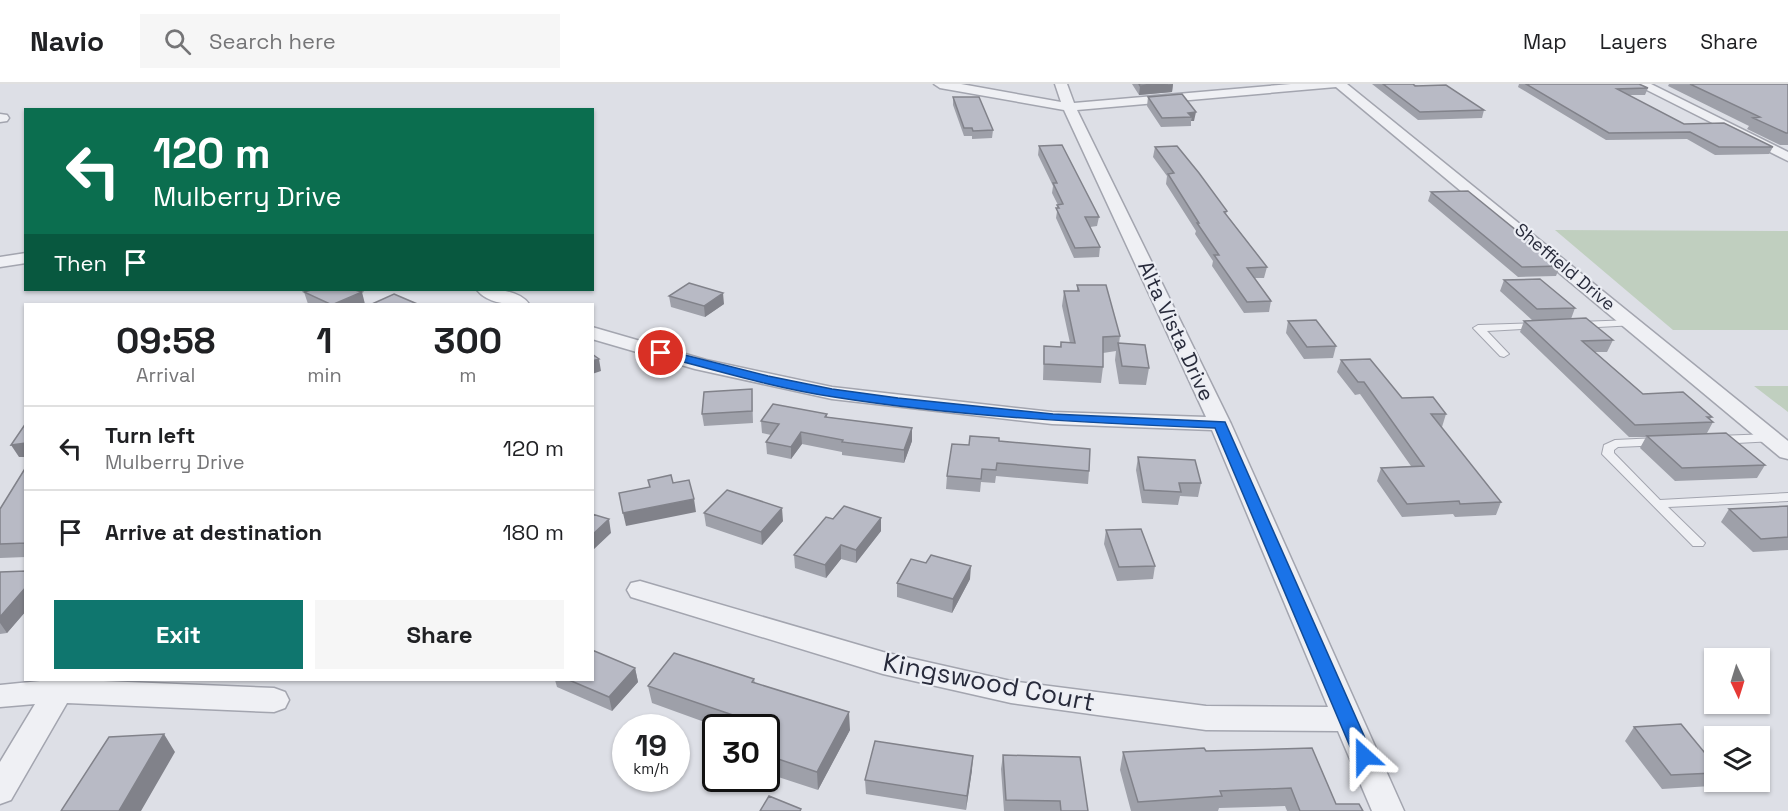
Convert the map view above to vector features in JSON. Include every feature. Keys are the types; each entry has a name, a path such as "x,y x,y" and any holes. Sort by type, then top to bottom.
{"street":[{"path":"940,84 1069,106 1333,84"},
{"name":"Alta Vista Drive","path":"1061,84 1069,106 1220,424 1388,811"},
{"name":"Sheffield Drive","path":"1340,84 1788,452"},
{"path":"1641,84 1788,158"},
{"path":"0,262 24,258"},
{"path":"488,291 518,303"},
{"path":"594,334 702,364 832,393 1053,418 1220,424"},
{"name":"Kingswood Court","path":"640,590 883,663 1011,692 1206,718 1347,719"},
{"path":"0,790 63,685"},
{"path":"0,696 63,685 274,700"}],"lane":[{"path":"1573,325 1632,323"},
{"path":"1504,354 1478,328 1549,326"},
{"path":"1711,440 1770,438"},
{"path":"1675,442 1615,444 1608,448 1608,454 1698,543"},
{"path":"1658,504 1788,497"}],"green space":[{"path":"1555,230 1788,231 1788,330 1673,330"},
{"path":"1754,386 1788,386 1788,412"}],"building":[{"path":"1139,84 1168,84 1140,86"},
{"path":"1383,84 1446,85 1484,110 1420,112"},
{"path":"1526,84 1639,84 1648,88 1617,89 1684,124 1724,123 1773,147 1719,147 1690,132 1609,133"},
{"path":"1690,84 1788,84 1788,133 1753,118 1760,117"},
{"path":"1182,94 1196,112 1188,113 1192,117 1162,118 1148,97"},
{"path":"953,97 979,97 993,130 973,131 972,128 964,128"},
{"path":"1062,145 1099,217 1085,217 1100,247 1075,248 1056,208 1059,208 1057,205 1063,204 1053,183 1057,183 1039,146"},
{"path":"1177,146 1267,267 1247,268 1271,301 1247,302 1214,255 1219,255 1168,174 1174,173 1155,147"},
{"path":"1468,191 1560,266 1522,267 1431,192"},
{"path":"1540,279 1575,308 1537,309 1504,280"},
{"path":"689,283 723,293 704,306 669,296"},
{"path":"1077,285 1106,285 1120,336 1103,337 1103,367 1044,364 1044,346 1061,347 1061,342 1075,343 1064,291 1079,291"},
{"path":"304,292 362,292 336,303 328,303"},
{"path":"394,294 415,303 374,303"},
{"path":"1586,318 1613,340 1582,341 1643,394 1683,392 1712,417 1707,417 1713,422 1635,425 1524,321"},
{"path":"1316,320 1336,346 1307,347 1288,321"},
{"path":"1118,343 1145,345 1149,368 1122,366"},
{"path":"1370,359 1402,398 1433,397 1446,414 1431,414 1501,502 1460,504 1459,501 1407,504 1381,468 1424,466 1364,382 1358,382 1341,360"},
{"path":"752,389 752,411 702,414 704,392"},
{"path":"773,404 827,414 825,417 912,428 904,450 842,442 843,440 801,432 791,447 766,442 779,424 761,421"},
{"path":"24,426 24,443 11,445"},
{"path":"1726,433 1765,465 1682,468 1647,436"},
{"path":"970,436 999,438 999,441 1090,449 1089,471 997,463 996,470 982,469 981,479 947,476 952,444 969,445"},
{"path":"1138,457 1195,460 1201,483 1179,483 1181,492 1144,490"},
{"path":"24,470 24,543 0,544 0,509"},
{"path":"671,475 673,483 689,480 694,499 623,513 619,493 650,487 648,480"},
{"path":"727,490 782,508 761,532 704,513"},
{"path":"844,506 881,518 856,550 841,545 825,565 794,555 826,517 833,519"},
{"path":"1788,506 1788,537 1761,539 1729,509"},
{"path":"594,515 609,519 594,533"},
{"path":"1141,529 1155,566 1119,567 1106,530"},
{"path":"931,555 971,566 953,599 897,583 911,559 926,563"},
{"path":"24,571 24,589 0,617 0,572"},
{"path":"594,651 635,668 609,697 571,681 594,681"},
{"path":"674,653 754,679 752,682 849,712 817,772 780,760 780,714 730,714 648,686"},
{"path":"1681,724 1704,752 1704,773 1671,775 1634,727"},
{"path":"164,734 119,811 61,811 109,737"},
{"path":"875,741 973,756 967,796 865,780"},
{"path":"1204,748 1206,751 1312,748 1336,804 1359,804 1363,811 1300,811 1291,788 1220,791 1222,796 1138,802 1123,752"},
{"path":"1003,755 1080,757 1088,811 1061,811 1060,801 1006,800"},
{"path":"769,796 801,809 800,811 760,811"}],"route":[{"path":"661,353 768,380 832,393 898,402 1053,418 1220,424 1364,756"}]}
